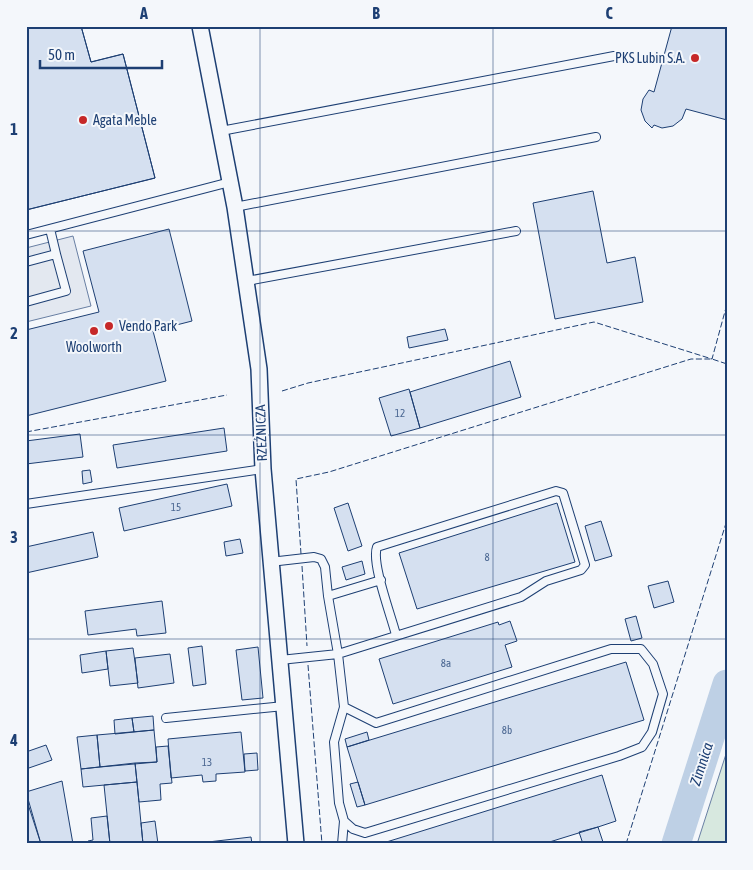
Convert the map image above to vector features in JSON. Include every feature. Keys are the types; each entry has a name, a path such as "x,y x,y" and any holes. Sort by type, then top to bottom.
{"street":[{"name":"RZEŹNICZA","path":"200,26 235,207 259,369 263,469 270,562 296,844"}],"lane":[{"path":"221,131 614,56"},
{"path":"235,207 596,137"},
{"path":"26,235 230,182"},
{"path":"26,302 66,291 50,229"},
{"path":"247,281 516,230"},
{"path":"26,262 56,254"},
{"path":"26,504 263,469"},
{"path":"280,660 338,654 521,597 546,581 581,570 585,565 563,493 556,491 377,546 374,555 396,635"},
{"path":"270,562 314,557 321,559 325,567 344,707 334,742 339,803 344,821 342,844"},
{"path":"328,596 381,580"},
{"path":"344,707 376,723 611,649 624,648 641,649 653,664 663,694 652,732 642,747 627,753 365,833 353,829 344,821"},
{"path":"166,718 284,706"}],"shaded area":[{"path":"73,236 91,306 26,322 26,248"},
{"path":"727,751 727,844 697,844"}],"building":[{"name":"Agata Meble","path":"33,26 81,26 91,62 123,54 155,178 26,210 26,28"},
{"name":"Agata Meble","path":"33,26 81,26 91,62 123,54 155,178 26,210 26,28"},
{"name":"PKS Lubin S.A.","path":"672,26 727,26 727,120 686,109 682,119 673,126 662,128 654,125 652,128 645,121 641,110 643,99 649,90 654,92"},
{"path":"593,191 607,263 635,257 643,302 555,319 533,203"},
{"name":"Vendo Park","path":"169,229 192,321 153,331 166,381 26,416 26,330 99,312 83,251"},
{"path":"445,329 448,340 409,348 407,337"},
{"path":"510,361 521,397 420,428 410,392"},
{"path":"409,389 420,428 391,436 379,398"},
{"path":"224,428 227,451 117,468 113,445"},
{"path":"80,434 83,457 26,464 26,441"},
{"path":"90,470 92,482 83,484 82,471"},
{"path":"227,484 232,506 124,531 119,508"},
{"path":"348,503 362,546 348,551 334,508"},
{"path":"557,503 575,562 417,609 399,553"},
{"path":"601,521 612,556 595,561 585,526"},
{"path":"93,532 98,557 26,573 26,547"},
{"path":"240,539 243,553 226,556 224,542"},
{"path":"362,561 365,574 346,580 342,567"},
{"path":"668,581 674,602 654,608 648,586"},
{"path":"162,601 166,633 137,636 136,629 88,635 85,611"},
{"path":"636,616 642,638 631,641 625,619"},
{"path":"510,621 517,641 505,645 512,667 393,704 379,659 498,622 499,625"},
{"path":"202,646 206,684 193,686 188,648"},
{"path":"258,647 263,698 242,700 236,650"},
{"path":"133,648 138,683 110,686 106,651"},
{"path":"106,651 108,669 82,673 80,655"},
{"path":"170,654 174,683 138,688 135,658"},
{"path":"626,662 644,720 365,805 347,747"},
{"path":"153,716 154,730 134,732 132,718"},
{"path":"132,718 134,732 115,734 114,720"},
{"path":"154,730 157,762 100,767 97,735"},
{"path":"241,732 245,772 216,774 216,781 203,782 202,775 171,778 168,739"},
{"path":"367,732 369,740 347,747 345,739"},
{"path":"97,735 100,767 81,769 77,737"},
{"path":"46,745 52,760 26,769 26,752"},
{"path":"168,746 172,783 160,784 161,800 139,802 135,763 157,762 156,747"},
{"path":"257,753 258,770 245,771 244,754"},
{"path":"135,763 137,782 83,787 81,769"},
{"path":"602,775 616,821 598,827 543,844 380,844"},
{"path":"62,781 73,844 41,844 26,792"},
{"path":"137,782 143,844 110,844 104,785"},
{"path":"358,782 365,805 357,807 350,784"},
{"path":"26,798 41,844 26,844"},
{"path":"107,816 110,844 88,844 88,841 93,840 91,818"},
{"path":"155,821 158,844 143,844 141,823"},
{"path":"598,827 603,842 583,844 579,832"},
{"path":"251,837 252,844 209,844 208,842"}],"waterway":[{"name":"Zimnica","path":"676,844 727,684"}],"fence":[{"path":"282,391 308,383 594,322 712,359 727,304"},
{"path":"301,554 296,479 329,472 691,359 712,359 727,364"},
{"path":"26,432 227,395"},
{"path":"626,844 727,520"},
{"path":"302,566 307,646"},
{"path":"308,665 322,844"}],"place":[{"name":"PKS Lubin S.A.","path":"695,58"},
{"name":"Agata Meble","path":"83,120"},
{"name":"Vendo Park","path":"109,326"},
{"name":"Woolworth","path":"94,331"}]}
